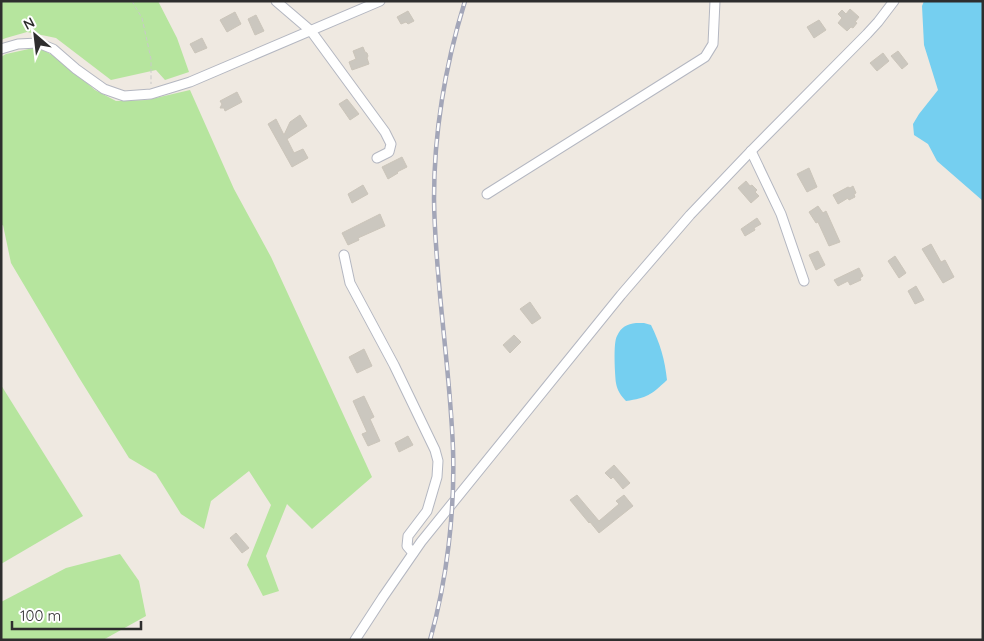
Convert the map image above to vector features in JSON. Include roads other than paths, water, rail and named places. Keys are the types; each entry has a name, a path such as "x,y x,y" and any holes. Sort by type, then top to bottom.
{"street":[{"path":"276,1 311,31 385,132 391,144 388,152 376,158"},
{"path":"1,49 18,44 38,43 53,49 76,69 104,89 124,96 151,94 190,82 380,1"},
{"path":"488,194 705,57 713,44 716,1"},
{"path":"354,640 413,553 621,295 690,215 867,34 894,1"},
{"path":"751,151 781,214 804,281"},
{"path":"344,255 350,283 394,365 435,450 438,461 438,477 427,511 408,536 407,546 413,553"}],"water":[{"path":"924,1 983,1 983,201 937,161 928,144 914,135 913,124 938,90 924,45 922,6"},
{"path":"636,323 651,325 662,352 667,380 648,395 626,401 617,388 616,383 615,345 617,336 622,328"}],"railway":[{"path":"430,640 445,570 453,497 453,449 449,386 435,230 436,149 446,75 465,1"}]}
